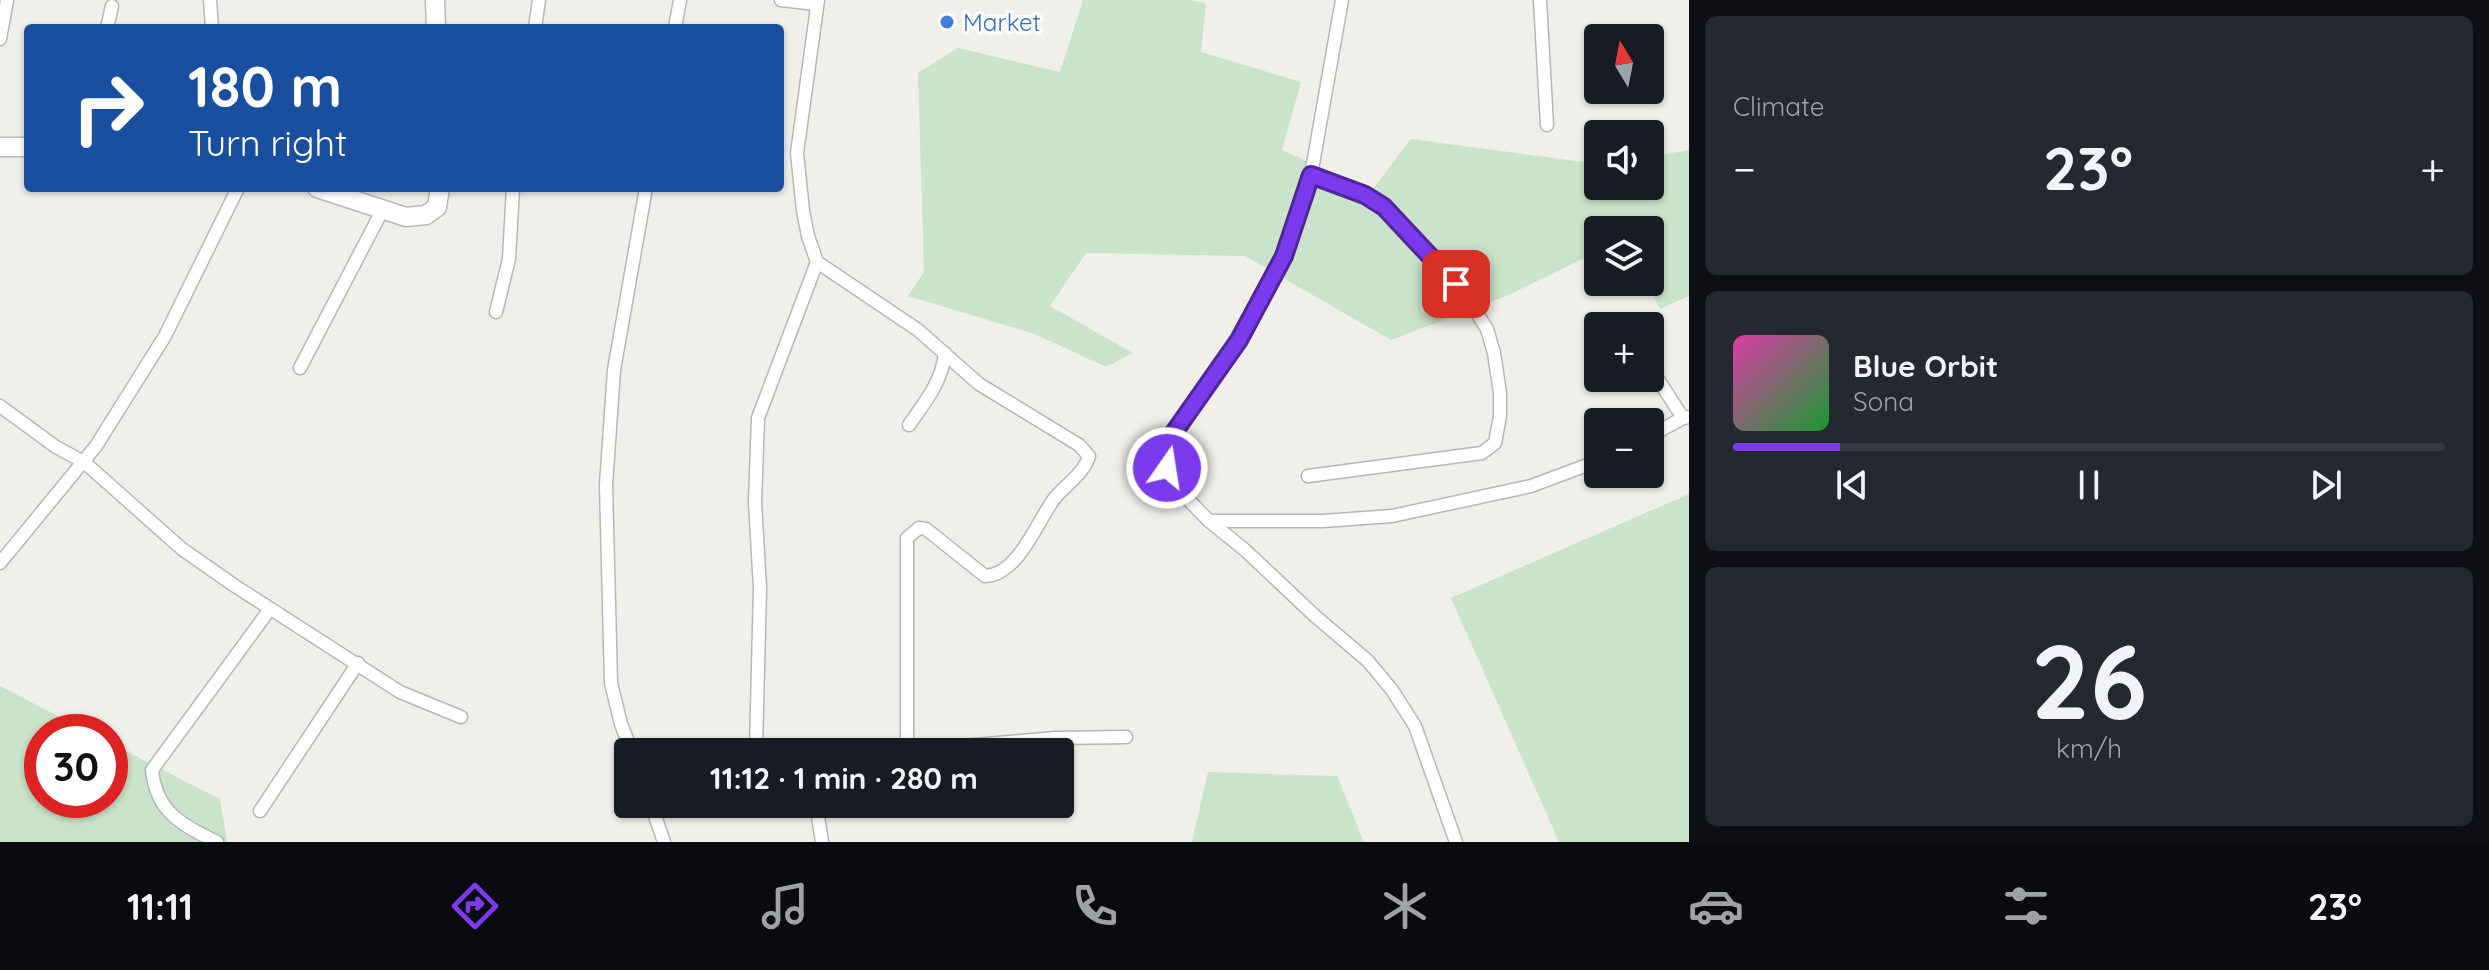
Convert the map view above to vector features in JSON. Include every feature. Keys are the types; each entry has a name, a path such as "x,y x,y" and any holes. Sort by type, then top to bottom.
{"street":[{"path":"0,39 7,0"},
{"path":"210,0 212,24"},
{"path":"435,0 436,24"},
{"path":"536,24 539,0"},
{"path":"676,24 680,0"},
{"path":"781,0 817,2 797,153 803,211 817,262 918,330 979,384 1085,448 1088,459 1054,498 1024,548 999,573 985,576 926,529 919,528 907,538 907,738"},
{"path":"1342,0 1311,175 1284,256 1246,326 1168,441 1167,468 1175,486 1209,521 1368,661 1392,690 1415,726 1456,842"},
{"path":"1540,0 1547,125"},
{"path":"108,24 112,6"},
{"path":"0,147 24,147"},
{"path":"1308,476 1482,453 1495,443 1500,416 1500,393 1487,329 1456,284 1384,207 1365,195 1311,175"},
{"path":"0,563 84,462 165,336 236,192"},
{"path":"330,192 406,217 426,215 437,207 439,192"},
{"path":"496,312 509,259 513,192"},
{"path":"626,738 611,683 606,485 614,370 645,192"},
{"path":"300,368 383,209"},
{"path":"756,738 760,588 755,502 758,418 817,262"},
{"path":"909,425 943,370 945,353"},
{"path":"1664,386 1686,417 1664,429"},
{"path":"0,406 56,447 84,462 182,549 270,609 400,692 461,717"},
{"path":"1209,521 1323,521 1392,516 1531,486 1584,466"},
{"path":"217,842 169,813 157,798 152,770 270,609"},
{"path":"260,811 358,663"},
{"path":"1056,738 1126,737"},
{"path":"656,818 664,842"},
{"path":"818,818 822,842"}],"green space":[{"path":"1083,0 1188,0 1206,3 1201,52 1301,82 1282,150 1372,190 1411,139 1584,162 1584,200 1664,200 1664,154 1689,150 1689,296 1660,309 1653,296 1664,296 1664,216 1584,216 1584,258 1511,294 1391,340 1245,256 1086,253 1050,306 1133,353 1106,367 1035,334 908,296 924,272 918,73 958,48 1060,72"},
{"path":"1689,494 1689,842 1559,842 1451,598"},
{"path":"0,686 54,714 24,714 24,818 128,818 128,752 220,799 227,842 0,842"},
{"path":"1208,772 1337,776 1364,842 1192,842"}],"place":[{"name":"Market","path":"947,22"}],"route":[{"path":"1167,468 1168,441 1239,340 1284,256 1311,175 1365,195 1384,207 1456,284"}]}
